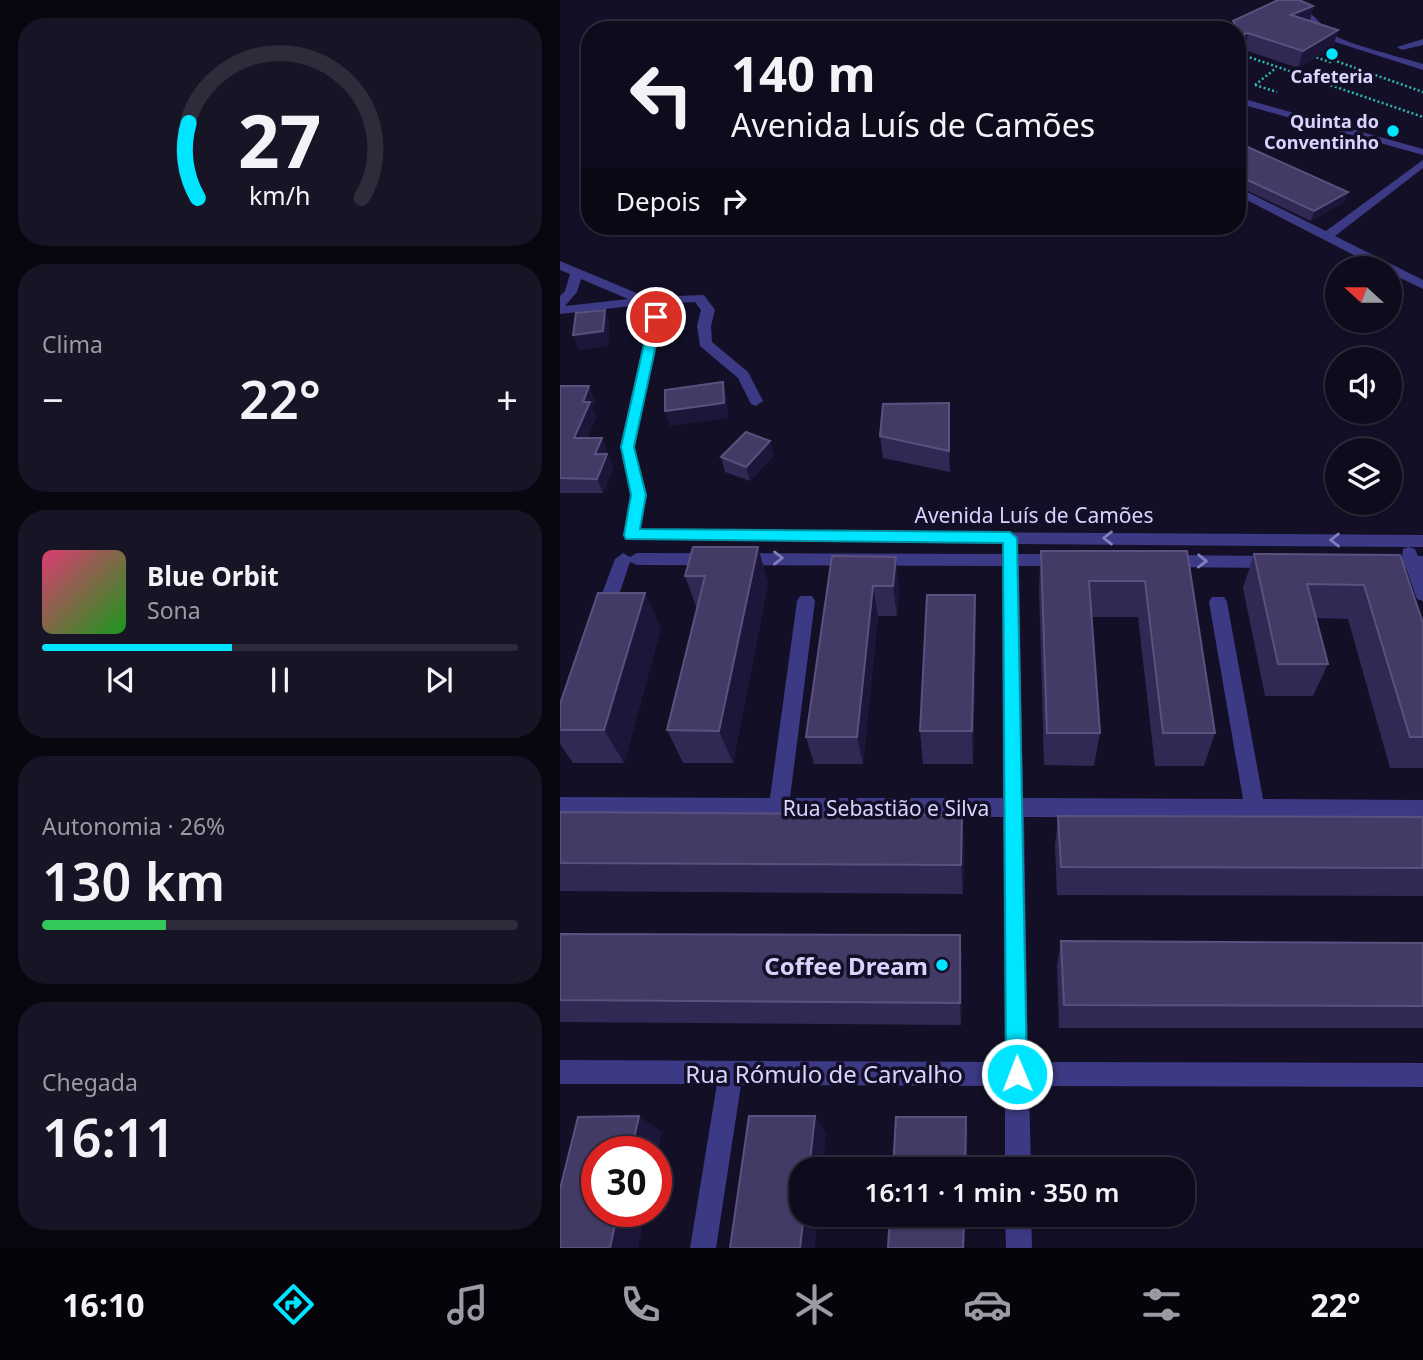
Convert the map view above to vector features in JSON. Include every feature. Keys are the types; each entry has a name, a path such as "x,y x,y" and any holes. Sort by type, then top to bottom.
{"street":[{"path":"1284,0 1310,16 1332,38 1423,67"},
{"path":"1402,47 1423,42"},
{"path":"1246,103 1423,152"},
{"path":"1327,236 1423,163"},
{"path":"1246,195 1366,256"},
{"path":"560,265 643,301 654,309 656,317 627,447 639,495 638,535"},
{"path":"560,303 571,292 577,273"},
{"path":"1402,274 1423,285"},
{"path":"560,310 699,298 708,310 704,326 705,343 743,372 754,388 757,401"},
{"path":"598,629 630,559 650,549 651,541 638,535 618,544 617,553 630,559"},
{"name":"Avenida Luís de Camões","path":"638,535 1423,541"},
{"path":"1010,538 1018,1157"},
{"path":"1403,540 1417,562 1423,594"},
{"name":"Avenida Luís de Camões","path":"630,559 1077,560"},
{"path":"1144,561 1292,562"},
{"path":"1359,562 1417,562"},
{"path":"779,808 806,601"},
{"path":"1218,602 1255,809"},
{"name":"Rua Sebastião e Silva","path":"560,806 1423,809"},
{"name":"Rua Rómulo de Carvalho","path":"560,1072 1423,1075"},
{"path":"703,1248 730,1073"},
{"path":"1018,1227 1019,1248"}],"path":[{"path":"1246,56 1423,117"},
{"path":"1312,56 1423,92"},
{"path":"1251,88 1277,68"}],"building":[{"path":"1278,0 1299,0 1313,6 1291,15 1338,30 1303,51 1246,34 1246,21 1233,21"},
{"path":"1246,146 1348,192 1314,211 1246,179"},
{"path":"605,310 603,331 573,335 576,313"},
{"path":"723,382 724,403 665,411 665,390"},
{"path":"560,386 589,386 583,402 590,402 574,438 602,438 595,454 607,454 597,479 560,478"},
{"path":"949,403 949,451 880,436 883,404"},
{"path":"746,432 770,441 746,467 721,457"},
{"path":"693,547 758,547 719,731 667,730 705,576 685,576"},
{"path":"1041,551 1187,551 1215,733 1163,733 1145,581 1089,581 1100,733 1047,733"},
{"path":"1254,554 1400,555 1423,623 1423,737 1410,737 1364,585 1307,584 1328,664 1278,664"},
{"path":"832,556 896,557 893,586 873,586 857,737 806,737"},
{"path":"598,593 645,593 604,730 560,730 560,704"},
{"path":"927,595 975,595 972,731 920,731"},
{"path":"560,812 962,815 961,865 560,863"},
{"path":"1058,816 1423,817 1423,868 1061,867"},
{"path":"560,934 960,935 960,1003 560,1000"},
{"path":"1061,941 1423,943 1423,1006 1064,1005"},
{"path":"639,1116 635,1136 581,1136 581,1227 615,1227 610,1248 560,1248 560,1189 578,1117"},
{"path":"749,1116 815,1116 810,1157 789,1157 789,1227 802,1227 800,1248 730,1248"},
{"path":"896,1117 966,1117 965,1157 894,1157"},
{"path":"889,1227 964,1227 963,1248 888,1248"}],"place":[{"name":"Cafeteria","path":"1332,54"},
{"name":"Quinta do Conventinho","path":"1393,131"},
{"name":"Coffee Dream","path":"942,965"}],"route":[{"path":"656,317 627,447 639,495 631,535 1010,538 1017,1074"}]}
